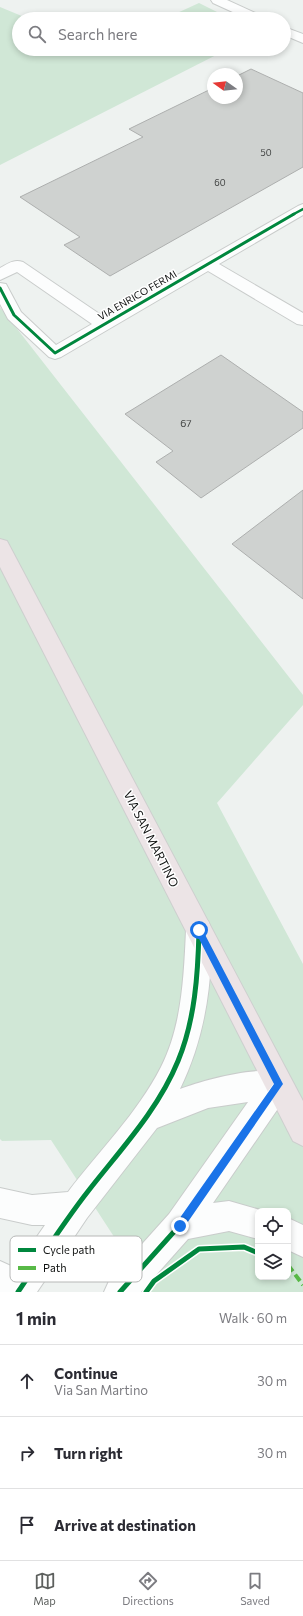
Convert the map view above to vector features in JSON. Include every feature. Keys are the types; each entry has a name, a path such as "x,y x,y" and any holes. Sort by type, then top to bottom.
{"main road":[{"name":"VIA SAN MARTINO","path":"0,547 303,1131"}],"street":[{"path":"217,0 243,12"},
{"path":"291,34 303,39"},
{"name":"VIA ENRICO FERMI","path":"0,288 14,315 55,353 303,209"},
{"path":"207,264 303,320"},
{"name":"VIA ENRICO FERMI","path":"0,275 17,265 104,324"},
{"path":"56,1236 76,1207 147,1117 171,1077 188,1032 198,979 199,930"},
{"path":"147,1117 180,1103 209,1094 235,1089 278,1084"},
{"path":"142,1268 180,1226 278,1084"},
{"path":"0,1203 32,1210 76,1207"},
{"path":"180,1226 229,1216 255,1223"},
{"path":"291,1235 303,1241"},
{"path":"0,1277 0,1292"},
{"path":"18,1292 25,1282"},
{"path":"120,1292 129,1282"}],"green space":[{"path":"199,3 217,12 179,12"},
{"path":"0,7 12,12 12,56 214,56 0,165"},
{"path":"0,307 303,695 303,705 217,803 303,964 303,1292 150,1292 142,1280 142,1236 114,1236 51,1140 2,1141 0,1139"}],"building":[{"path":"251,69 303,93 303,167 110,276 64,245 80,237 20,197 143,137 129,129 207,91 207,104 243,104 243,73"},
{"path":"221,355 303,412 303,428 201,498 156,462 173,451 125,414"},
{"path":"303,490 303,599 232,544"}],"marked path":[{"path":"291,1269 303,1285"}],"cycle path":[{"path":"0,288 14,315 55,353 303,209"},
{"path":"55,1236 88,1191 139,1128 171,1077 185,1042 193,1005 196,986 199,930"},
{"path":"142,1267 180,1225 278,1084"},
{"path":"146,1292 154,1281 199,1249 244,1247 255,1252"},
{"path":"18,1292 25,1282"},
{"path":"120,1292 129,1282"}],"route":[{"path":"180,1226 278,1084 199,930"}]}
